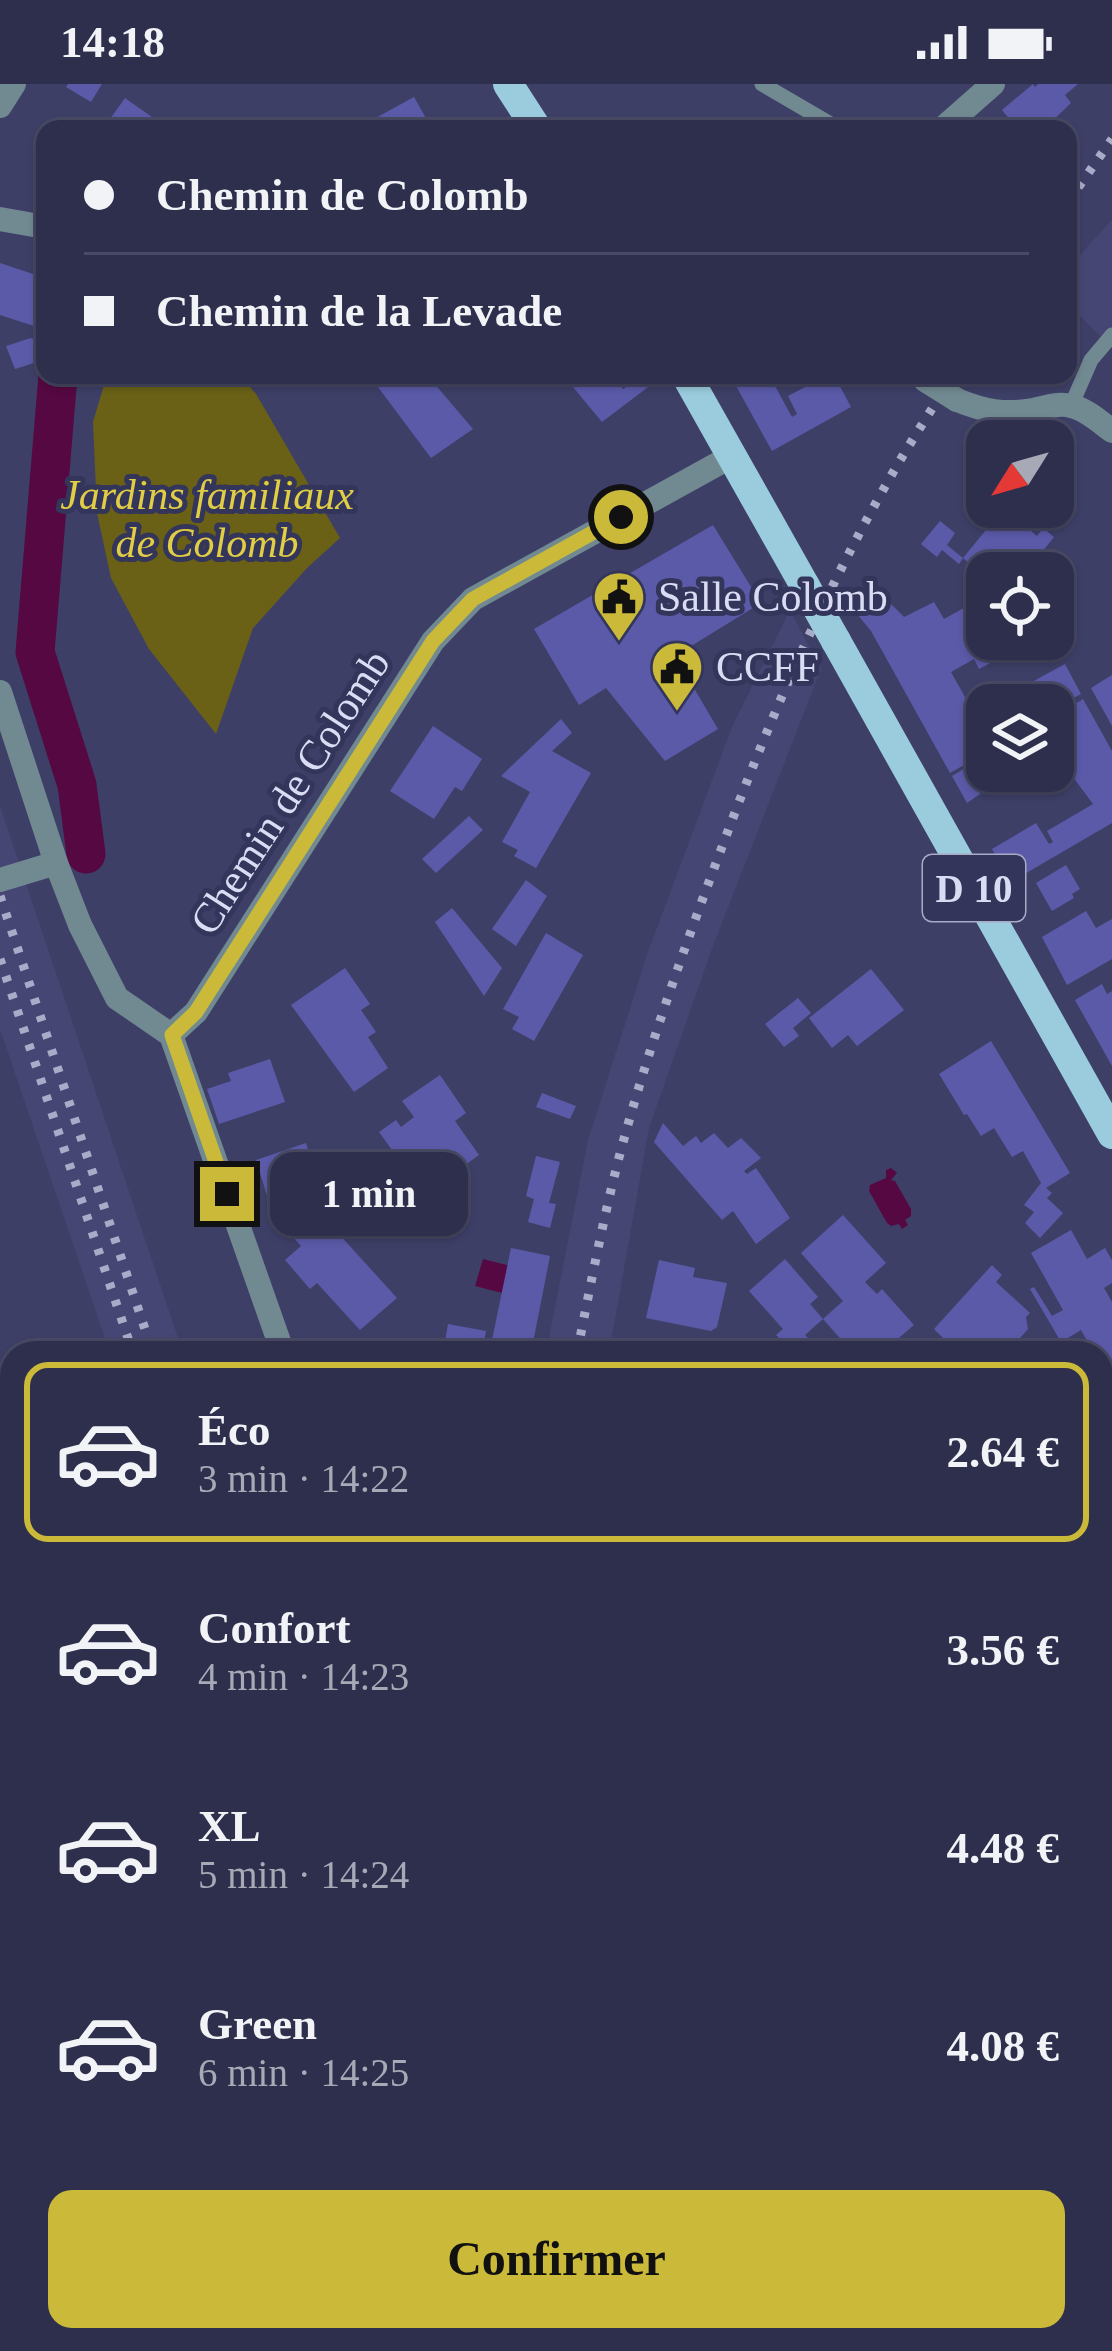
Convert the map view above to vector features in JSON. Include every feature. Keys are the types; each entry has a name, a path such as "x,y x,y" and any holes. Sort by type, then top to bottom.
{"main road":[{"path":"508,84 531,120"},
{"name":"D 10","path":"691,384 1112,1134"}],"street":[{"path":"0,106 14,84"},
{"path":"952,120 993,84"},
{"path":"0,219 36,225"},
{"path":"932,384 986,411 1071,406 1112,431"},
{"name":"Chemin de Colomb","path":"172,1035 196,1012 433,641 473,599 731,456"},
{"path":"0,692 80,925 117,998 172,1035 279,1341"},
{"path":"11,876 56,863"}],"lane":[{"path":"762,84 824,120"},
{"path":"1071,406 1090,360 1112,335"}],"shaded area":[{"path":"1112,220 1112,349 1077,312 1077,258"},
{"path":"790,610 821,669 713,946 649,1128 611,1341 548,1341 588,1140 648,952 732,727"},
{"path":"0,806 179,1341 106,1341 0,1029"},
{"path":"891,1168 897,1173 891,1180 911,1209 905,1220 908,1225 902,1229 887,1223 869,1191"},
{"path":"483,1259 539,1273 530,1300 475,1286"}],"green space":[{"name":"Jardins familiaux de Colomb","path":"104,384 248,384 340,538 253,628 216,734 149,649 111,578 97,513 93,422"}],"building":[{"path":"68,84 102,84 91,102"},
{"path":"1033,84 1078,84 1065,95 1071,103 1053,120 1010,120 1002,110"},
{"path":"414,97 427,120 372,120"},
{"path":"125,98 156,120 109,120"},
{"path":"0,263 36,275 36,327 0,315"},
{"path":"36,340 36,362 15,369 6,346"},
{"path":"376,384 435,384 473,429 431,458"},
{"path":"570,384 619,384 623,389 630,384 652,384 602,422"},
{"path":"735,384 774,384 792,417 797,414 788,396 811,384 839,384 851,407 772,451"},
{"path":"940,521 955,533 947,545 963,558 959,564 942,550 937,557 921,544"},
{"name":"Salle Colomb","path":"713,525 761,603 675,656 718,729 665,761 606,688 579,705 534,629"},
{"path":"988,528 1028,528 1037,536 1043,528 1054,537 1042,552 968,552"},
{"path":"879,592 904,617 934,602 944,619 966,607 966,660 972,660 951,672 966,699 966,764 950,773 858,615"},
{"path":"974,660 996,660 979,669"},
{"path":"1065,664 1081,694 1074,698 1074,684 1028,684"},
{"path":"1112,675 1112,726 1091,688"},
{"path":"1083,699 1112,751 1112,823 1011,882 992,849 1036,823 1049,844 1053,842 1047,831 1093,804 1074,778 1074,702"},
{"path":"561,719 572,733 552,751 591,773 536,868 514,856 518,850 502,842 530,792 501,776"},
{"path":"433,726 482,759 462,791 455,787 434,819 390,791"},
{"path":"966,767 966,792 983,792 967,803 952,776"},
{"path":"469,816 483,830 436,873 422,859"},
{"path":"1066,865 1080,889 1052,911 1036,883"},
{"path":"526,880 547,896 516,946 492,929"},
{"path":"452,908 502,968 484,996 435,922"},
{"path":"1086,911 1096,928 1112,919 1112,959 1067,985 1042,937"},
{"path":"546,933 583,955 534,1041 512,1029 519,1017 503,1009"},
{"path":"345,968 370,1004 361,1010 376,1032 368,1037 388,1068 354,1092 291,1005"},
{"path":"871,969 904,1010 857,1046 848,1035 832,1048 809,1018"},
{"path":"1102,984 1107,994 1112,991 1112,1066 1075,1000"},
{"path":"798,998 811,1013 793,1028 799,1036 784,1047 765,1024"},
{"path":"991,1041 1070,1173 1046,1188 1052,1193 1047,1198 1063,1213 1040,1238 1025,1223 1034,1212 1024,1205 1041,1183 1023,1151 1012,1157 994,1128 981,1136 939,1074"},
{"path":"270,1059 285,1102 219,1124 207,1089 231,1081 228,1073"},
{"path":"440,1075 466,1113 455,1121 479,1155 439,1184 416,1151 400,1161 379,1132 396,1120 401,1127 414,1117 402,1101"},
{"path":"542,1093 576,1106 570,1119 536,1107"},
{"path":"663,1123 683,1146 696,1136 701,1143 714,1133 728,1148 741,1138 761,1158 744,1171 747,1174 756,1168 790,1218 756,1244 733,1211 722,1220 654,1142"},
{"path":"306,1143 322,1195 328,1189 344,1208 328,1222 397,1298 360,1330 317,1283 310,1289 285,1260 301,1246 273,1215 256,1160"},
{"path":"536,1156 560,1162 549,1203 556,1204 550,1228 528,1222 534,1199 526,1196"},
{"path":"843,1215 886,1263 865,1282 877,1294 882,1289 914,1325 895,1341 842,1341 823,1319 843,1301 801,1253"},
{"path":"1071,1230 1087,1259 1105,1248 1112,1260 1112,1283 1104,1288 1112,1302 1112,1341 1087,1341 1081,1330 1060,1341 1030,1289 1034,1287 1052,1316 1063,1310 1031,1253"},
{"path":"511,1248 550,1256 533,1341 492,1340"},
{"path":"785,1259 818,1297 810,1304 823,1319 805,1335 811,1341 782,1341 776,1335 783,1329 749,1291"},
{"path":"659,1260 695,1268 693,1277 727,1283 717,1327 711,1331 646,1318"},
{"path":"992,1265 1002,1275 996,1282 1030,1313 1028,1329 1017,1341 946,1341 934,1329"},
{"path":"448,1324 486,1331 484,1341 445,1341"}],"waterway":[{"path":"57,384 35,652 77,785 86,854"}],"railway":[{"path":"1077,189 1112,139"},
{"path":"579,1341 631,1114 740,801 840,571 948,384"},
{"path":"0,896 149,1341"},
{"path":"0,959 129,1341"}],"place":[{"name":"Salle Colomb","path":"619,643"},
{"name":"CCFF","path":"677,713"}],"route":[{"path":"227,1194 172,1035 196,1012 433,641 473,599 621,517"}]}
